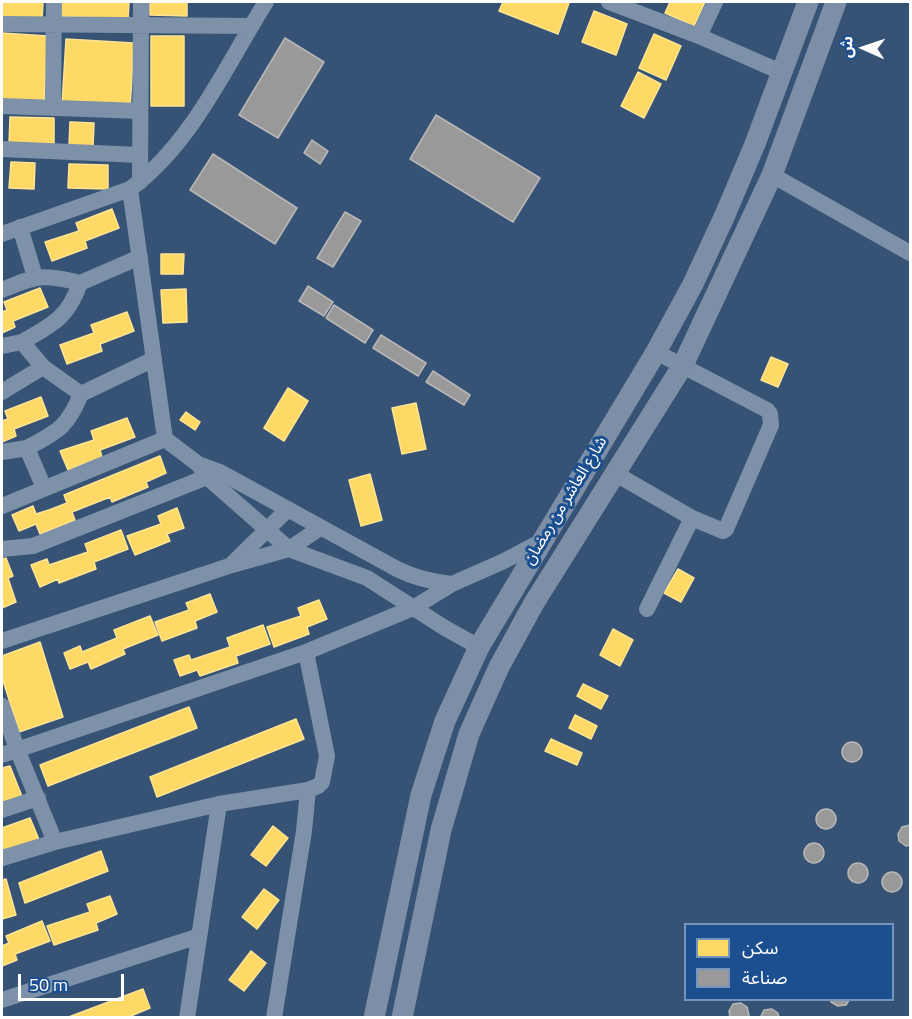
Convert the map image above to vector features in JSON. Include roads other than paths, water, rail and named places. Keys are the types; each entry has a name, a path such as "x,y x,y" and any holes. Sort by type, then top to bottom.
{"main road":[{"name":"شارع العاشر من رمضان","path":"374,1017 421,795 445,721 479,647 656,352 693,284 755,144 808,2"},
{"name":"شارع العاشر من رمضان","path":"402,1017 441,830 469,734 500,667 534,603 683,365 772,175 836,2"}],"street":[{"path":"53,106 54,2"},
{"path":"141,2 140,155 135,185 140,257 165,439 209,471 289,549 367,578 479,647"},
{"path":"2,234 135,185 193,122 266,2"},
{"path":"609,2 699,36 781,72"},
{"path":"699,36 715,2"},
{"path":"2,24 251,26"},
{"path":"2,106 53,106 140,111"},
{"path":"2,149 140,155"},
{"path":"772,175 910,253"},
{"path":"20,227 35,277"},
{"path":"2,290 35,277 57,278 80,283 140,257"},
{"path":"2,346 22,342 63,316 75,298 80,283"},
{"path":"22,342 44,367 81,394"},
{"path":"616,474 692,518 720,530 726,529 772,420 767,410 656,352"},
{"path":"2,452 27,448 58,431 73,414 81,394 154,359"},
{"path":"2,392 44,367"},
{"path":"2,506 165,439"},
{"path":"27,448 45,488"},
{"path":"2,549 33,546 209,471 288,509 412,577 452,584"},
{"path":"232,565 288,509"},
{"path":"647,609 692,518"},
{"path":"2,641 232,565 289,549 320,528"},
{"path":"9,752 306,652 413,608 452,584 542,541"},
{"path":"2,858 56,842 219,804 308,790 318,786 322,782 327,756 306,652"},
{"path":"2,706 9,752 38,798 56,842"},
{"path":"274,1017 304,831 308,790"},
{"path":"2,810 38,798"},
{"path":"187,1017 219,804"},
{"path":"2,1000 199,936"}]}
